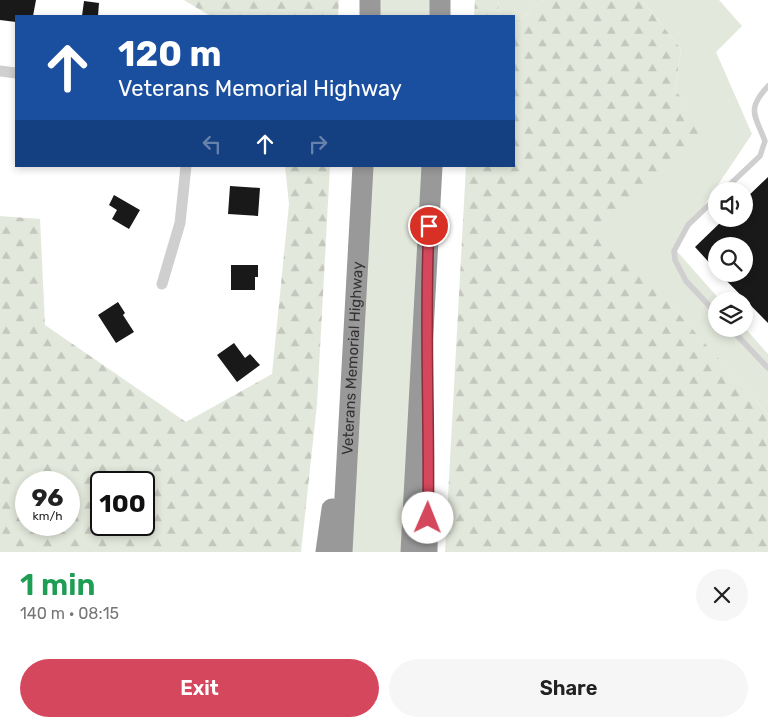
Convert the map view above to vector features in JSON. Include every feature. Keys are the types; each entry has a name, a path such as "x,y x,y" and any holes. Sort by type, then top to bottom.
{"highway":[{"path":"370,0 370,15"},
{"path":"440,0 440,15"},
{"name":"Veterans Memorial Highway","path":"342,552 363,167"},
{"path":"411,552 432,167"},
{"path":"326,552 333,504 344,370 358,253"},
{"path":"427,265 429,448 427,552"}],"street":[{"path":"0,72 15,73"},
{"path":"162,284 180,223 186,167"}],"lane":[{"path":"733,182 760,156 765,141 755,119 754,107 758,97 768,86"},
{"path":"708,206 688,225 674,251 675,260 686,281 708,304"},
{"path":"739,337 768,368"}],"green space":[{"path":"184,0 339,0 338,15 208,15"},
{"path":"379,0 431,0 430,15 378,15"},
{"path":"475,0 499,0 498,15 474,15"},
{"path":"499,0 543,0 515,23 515,15 498,15"},
{"path":"543,0 642,0 681,49 675,90 709,132 603,229 768,414 768,552 445,552 466,167 515,167 515,23"},
{"path":"642,0 719,0 742,26 716,52 752,134 720,182 708,182 708,200 675,249 713,292 708,292 708,337 753,337 768,354 768,414 602,229 708,132 675,90 681,49"},
{"path":"285,167 330,167 317,404 301,552 0,552 0,216 40,219 45,325 186,422 272,374 289,204"},
{"path":"372,167 423,167 402,552 351,552"}],"building":[{"path":"0,0 36,0 33,15 15,15 15,22 0,20"},
{"path":"84,1 99,3 98,15 82,15"},
{"path":"768,177 768,323 753,308 753,292 738,292 728,282 753,282 753,237 708,237 708,261 695,247 716,227 753,227 753,191"},
{"path":"230,186 260,188 258,216 228,214"},
{"path":"114,195 140,210 129,229 112,219 117,210 109,205"},
{"path":"231,265 258,265 258,277 255,277 255,290 231,290"},
{"path":"118,302 125,313 123,315 134,332 116,343 98,315"},
{"path":"234,343 245,358 250,354 260,365 237,382 217,355"}],"route":[{"path":"428,518 427,265 429,226"}]}
